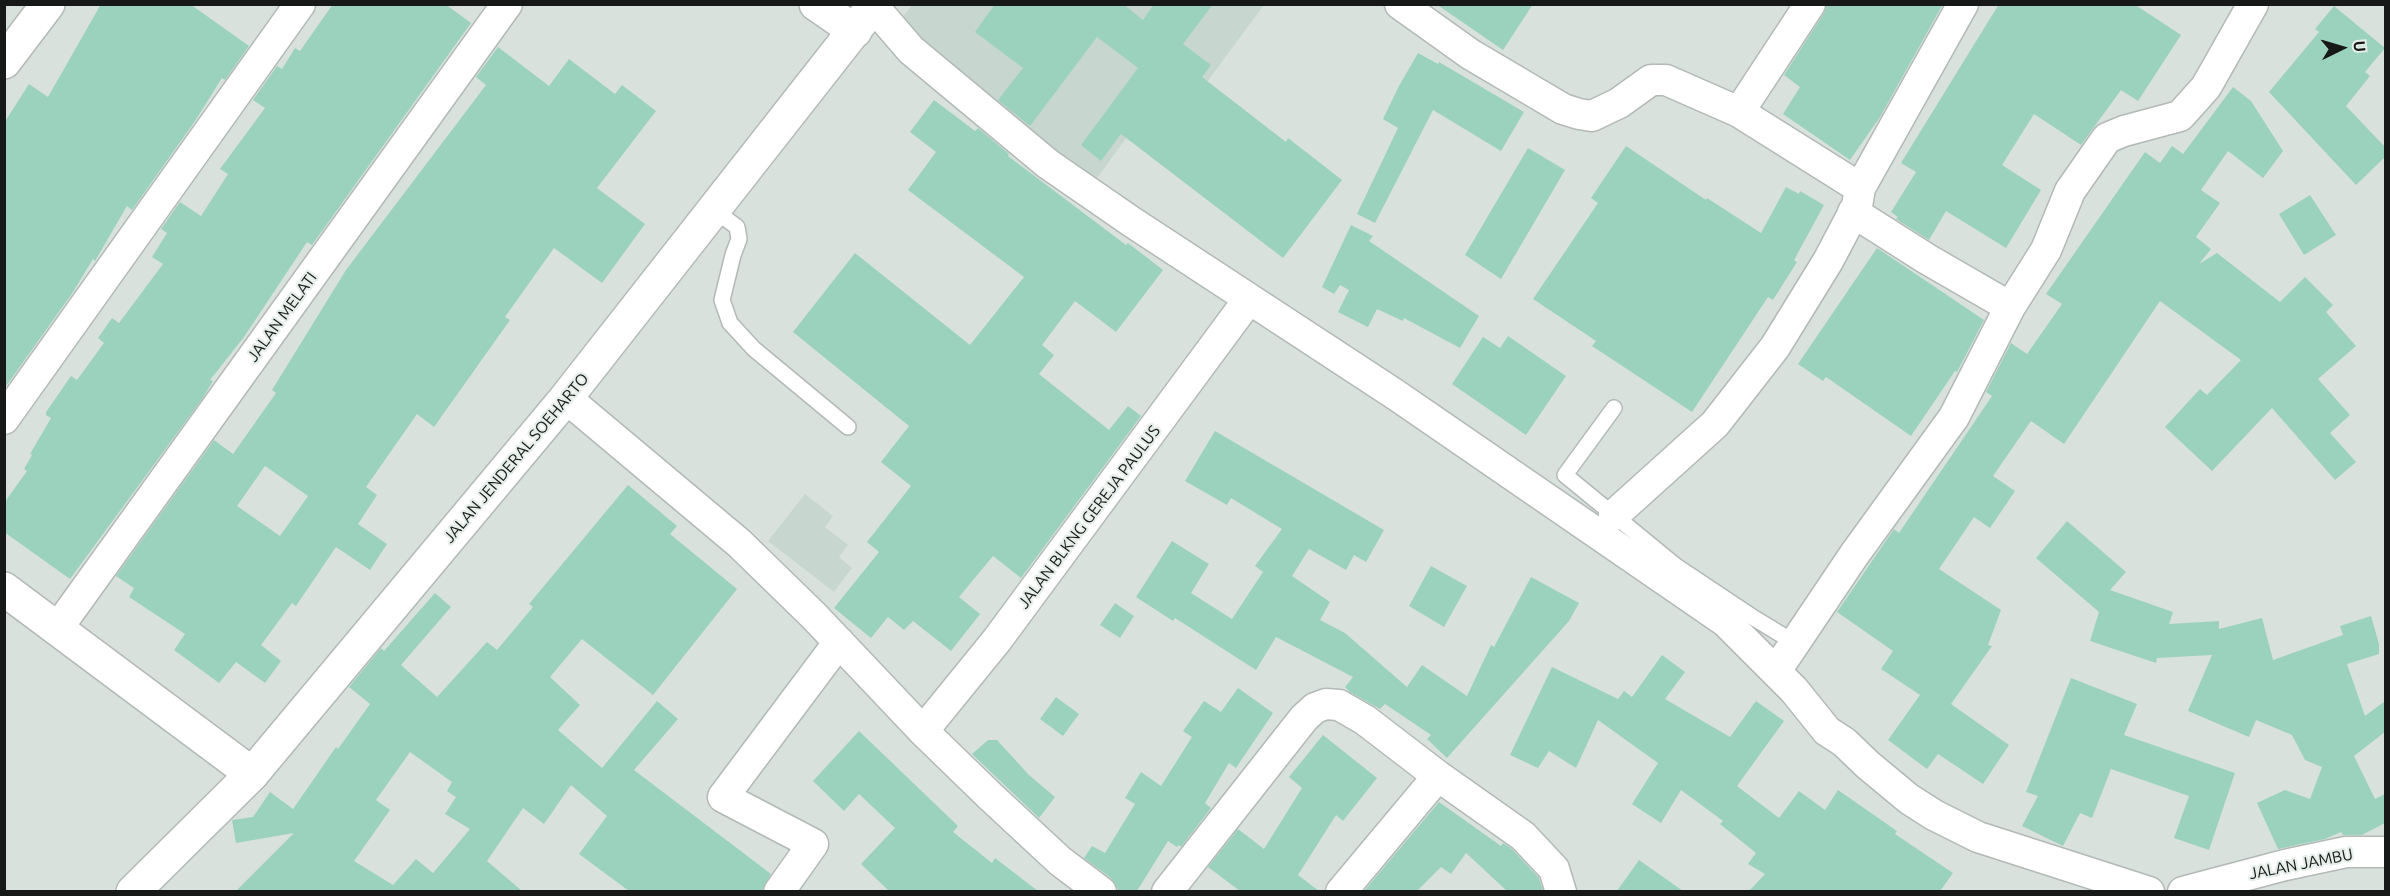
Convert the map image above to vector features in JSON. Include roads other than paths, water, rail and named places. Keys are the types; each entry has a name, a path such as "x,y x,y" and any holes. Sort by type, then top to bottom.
{"main road":[{"path":"4,62 48,4"},
{"path":"816,4 868,12"},
{"name":"JALAN JENDERAL SOEHARTO","path":"134,891 252,774 566,398 868,12"},
{"path":"4,589 252,774"}],"street":[{"path":"4,419 300,4"},
{"path":"1400,4 1470,54 1563,109 1592,116 1605,111 1651,80 1666,80 1738,112 1857,200 1927,259 2010,307"},
{"path":"1738,112 1810,4"},
{"path":"1614,515 1631,502 1721,416 1775,347 1828,261 1857,200 1963,4"},
{"path":"1776,671 1854,555 1954,417 2010,307 2046,249 2070,191 2107,138 2180,116 2206,87 2253,4"},
{"name":"JALAN MELATI","path":"57,629 497,8"},
{"path":"868,12 910,50 1048,164 1396,395 1726,622 1794,690 1827,731 1845,742 1868,765 1909,799 1934,815 1978,837 2149,891"},
{"name":"JALAN BLKNG GEREJA PAULUS","path":"923,731 997,640 1249,299"},
{"path":"566,398 739,543 839,642 923,731 1060,861 1101,891"},
{"path":"779,891 813,844 723,797 839,642"},
{"path":"1167,891 1304,718 1315,708 1326,704 1339,705 1365,720 1438,776 1523,836 1554,869 1561,891"},
{"path":"1341,891 1438,776"},
{"name":"JALAN JAMBU","path":"2183,891 2346,852 2385,852"}],"lane":[{"path":"714,210 737,227 739,239 722,300 730,323 754,349 848,427"},
{"path":"1546,498 1614,408"},
{"path":"1565,475 1676,566 1795,643"}]}
